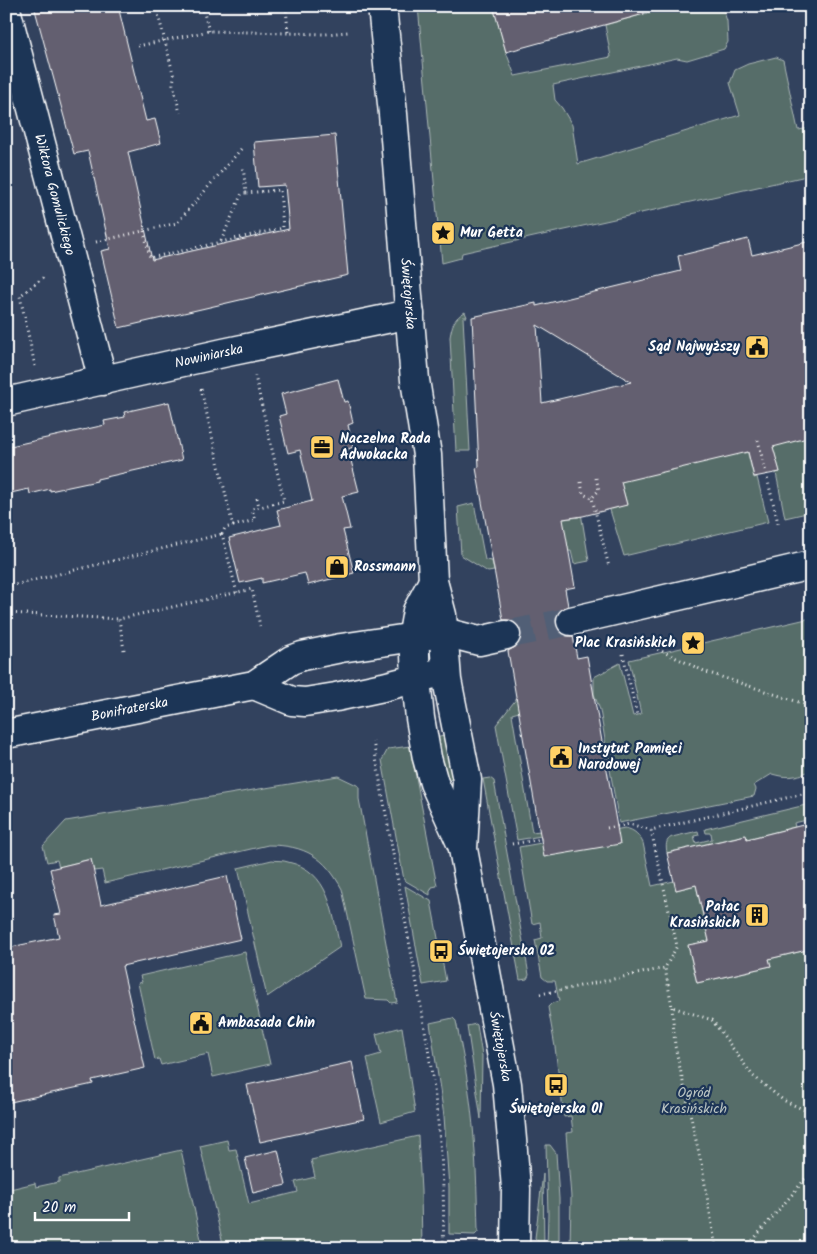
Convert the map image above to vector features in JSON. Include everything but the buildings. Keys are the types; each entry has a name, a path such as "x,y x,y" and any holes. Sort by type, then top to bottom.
{"street":[{"name":"Świętojerska","path":"382,6 415,380 427,455 433,580 442,615 446,671 467,780 464,849 507,1084 516,1189 515,1248"},
{"name":"Wiktora Gomulickiego","path":"6,9 103,381"},
{"name":"Nowiniarska","path":"6,402 222,353 410,314"},
{"path":"570,620 811,565"},
{"name":"Świętojerska","path":"433,580 418,612 414,628 420,718 427,758 434,783 464,849"},
{"path":"444,633 479,642"},
{"name":"Bonifraterska","path":"6,734 254,685 291,660 302,656 354,646 444,633"},
{"path":"254,685 292,701 305,702 336,697 416,680 446,671 479,642 506,635"}],"path":[{"path":"156,6 174,77 172,84 180,113"},
{"path":"202,6 209,31"},
{"path":"286,6 288,33"},
{"path":"138,46 209,31 326,34 348,32"},
{"path":"94,242 177,223 242,148"},
{"path":"244,166 246,193"},
{"path":"144,231 150,258 221,242 283,228 280,190 242,194 221,242"},
{"path":"35,369 20,296 48,274"},
{"path":"236,593 222,534 225,528 255,520 252,509 284,502 254,372"},
{"path":"200,386 233,526"},
{"path":"758,440 779,527"},
{"path":"592,498 599,490 596,478"},
{"path":"581,482 583,494 592,498"},
{"path":"257,498 260,507"},
{"path":"592,498 609,567"},
{"path":"6,587 222,534"},
{"path":"6,613 119,619 252,589 260,626"},
{"path":"119,619 124,650"},
{"path":"653,647 706,672 811,706"},
{"path":"623,654 637,715"},
{"path":"373,741 433,1075 442,1158 444,1199 443,1248"},
{"path":"607,828 630,824 651,830 811,792"},
{"path":"651,830 677,946 665,968 672,1007 675,1046 702,1167 716,1248"},
{"path":"512,844 542,839"},
{"path":"540,994 665,968"},
{"path":"672,1007 712,1020 753,1076 783,1100 811,1113"},
{"path":"746,1248 807,1176 811,1174"}],"green space":[{"path":"418,6 493,6 515,76 611,57 605,25 672,6 722,6 727,21 728,42 724,49 687,60 677,58 553,85 555,100 572,125 578,164 740,115 730,83 735,70 748,64 776,57 783,60 798,130 811,128 811,175 462,253 461,258 442,263 440,241 451,240 450,224 438,225"},
{"path":"465,312 467,317 463,317 470,451 456,451 450,337 454,322"},
{"path":"811,427 811,512 785,518 776,473 780,472 770,437"},
{"path":"745,442 754,478 757,477 768,522 624,556 600,477 612,509 627,504 618,473"},
{"path":"576,483 589,561 574,564 571,551 558,552 568,549 567,542 561,543 559,533 565,532 564,526 553,499 564,519 579,517"},
{"path":"474,503 485,560 492,561 494,571 488,572 461,555 458,507"},
{"path":"811,618 811,771 792,776 772,774 754,785 756,789 754,796 619,823 600,710 594,694 594,677 620,663 633,716 641,714 629,660"},
{"path":"517,698 519,712 512,714 532,832 540,831 541,836 517,840 496,725"},
{"path":"444,736 452,778 449,781 447,781 435,738"},
{"path":"410,746 437,886 432,887 430,895 404,880 382,760 388,749"},
{"path":"338,776 359,786 359,799 397,1002 391,1003 388,1000 366,999 342,889 321,861 303,850 293,847 268,845 105,883 102,870 94,871 91,859 59,867 57,860 47,862 43,846 66,821"},
{"path":"490,778 494,781 529,975 527,979 520,980 483,779"},
{"path":"810,804 811,819 794,823 795,827 747,839 745,835 667,853 667,842 672,837 698,831 699,835 694,836 696,843 712,839 711,833 706,833 705,829"},
{"name":"Ogród Krasińskich","path":"625,828 636,833 643,843 652,886 674,881 676,890 696,885 709,941 688,946 697,983 771,966 769,959 811,949 811,1248 570,1248 571,1197 566,1133 573,1132 571,1116 564,1117 548,1007 552,1003 559,1001 555,981 547,981 542,977 535,940 542,938 540,922 532,924 519,847"},
{"path":"272,860 286,861 302,867 313,874 321,884 331,907 340,947 267,997 238,868"},
{"path":"405,886 431,901 446,981 423,985"},
{"path":"245,952 270,1064 213,1077 208,1054 161,1065 159,1059 155,1060 138,983 142,982 140,976"},
{"path":"453,1018 456,1021 465,1064 473,1123 478,1232 475,1235 449,1234 449,1188 444,1116 430,1023"},
{"path":"476,1024 482,1056 481,1119 467,1026"},
{"path":"402,1027 415,1112 381,1122 367,1058 381,1054 376,1034"},
{"path":"418,1136 422,1248 224,1248 200,1146 227,1140 229,1150 236,1149 249,1204 298,1192 295,1182 315,1177 311,1160"},
{"path":"546,1145 550,1145 556,1153 559,1199 559,1248 547,1248"},
{"path":"181,1150 203,1248 6,1248 6,1190 35,1183 36,1187 59,1182 59,1178"},
{"path":"543,1174 544,1248 535,1238"}],"tunnel":[{"path":"506,635 571,621"}],"place":[{"name":"Mur Getta","path":"443,233"},
{"name":"Sąd Najwyższy","path":"757,347"},
{"name":"Naczelna Rada Adwokacka","path":"322,447"},
{"name":"Rossmann","path":"337,567"},
{"name":"Plac Krasińskich","path":"693,643"},
{"name":"Instytut Pamięci Narodowej","path":"561,757"},
{"name":"Pałac Krasińskich","path":"757,915"},
{"name":"Świętojerska 02","path":"441,951"},
{"name":"Ambasada Chin","path":"201,1023"},
{"name":"Świętojerska 01","path":"556,1085"}]}
